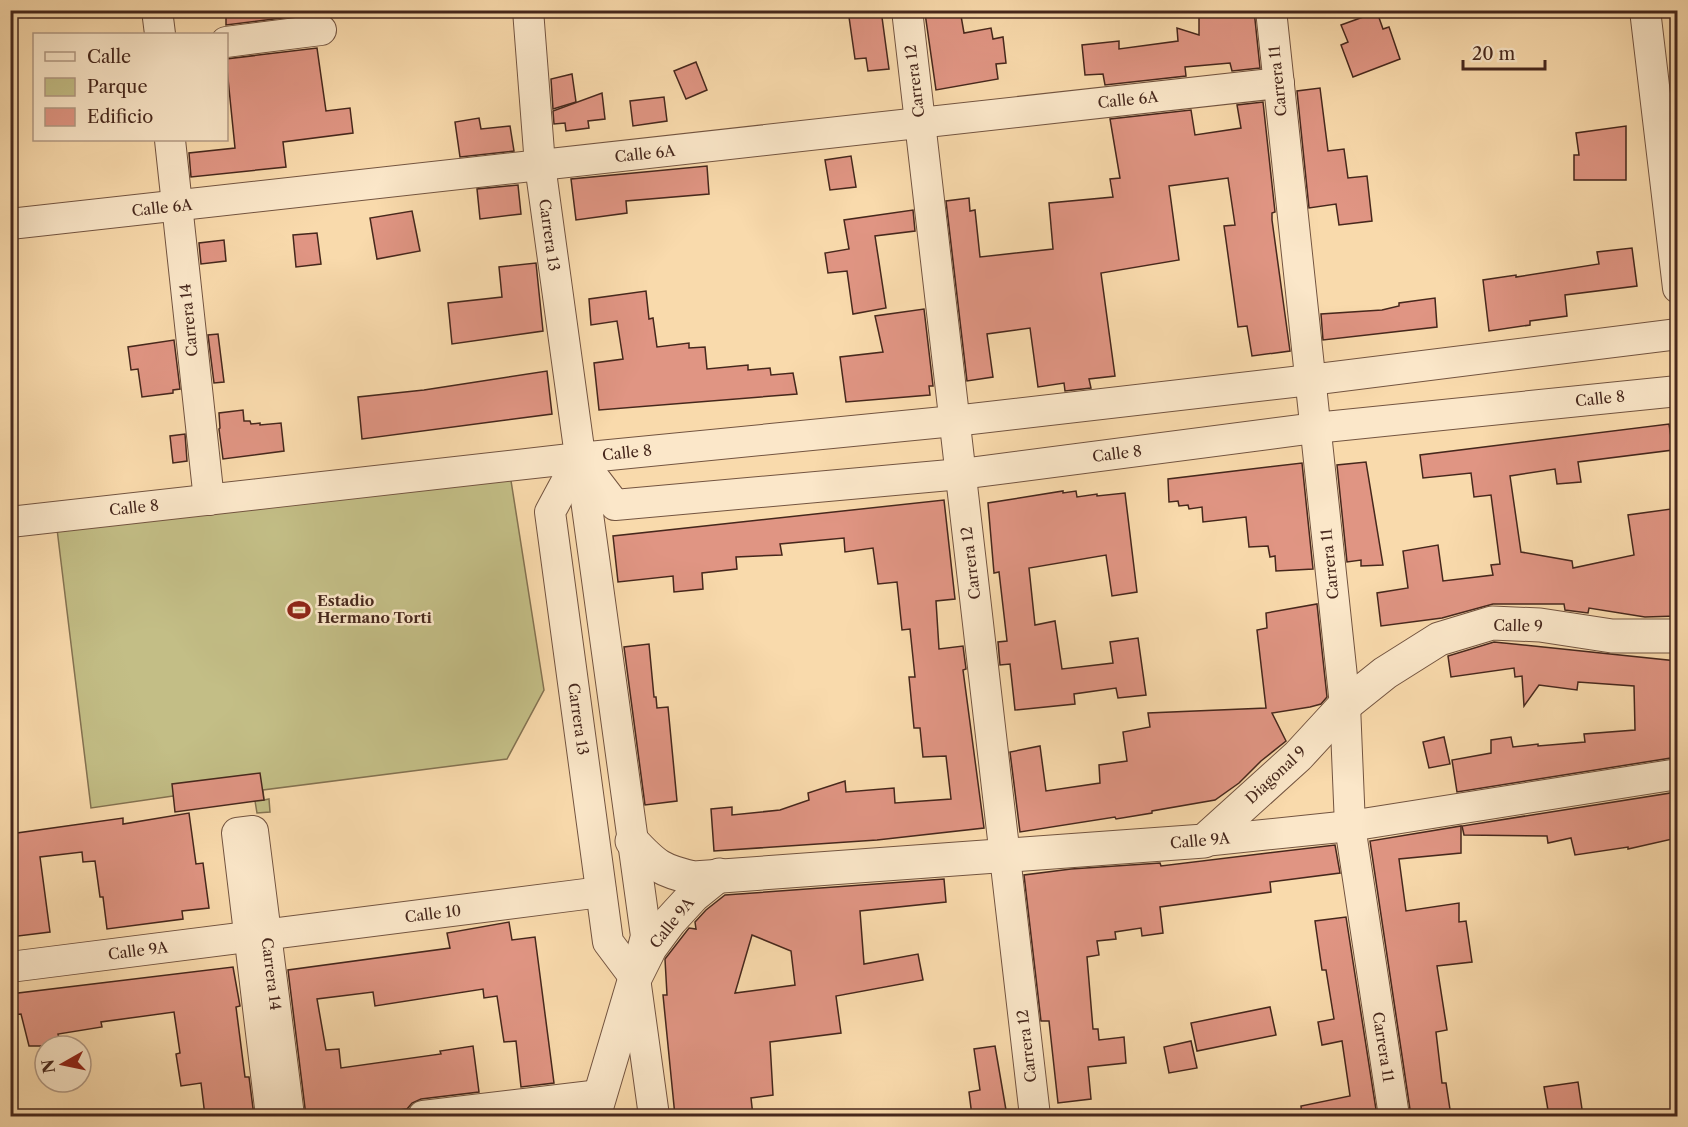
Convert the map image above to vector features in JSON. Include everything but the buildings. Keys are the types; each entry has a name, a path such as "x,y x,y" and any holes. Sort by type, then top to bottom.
{"street":[{"path":"157,10 160,33"},
{"name":"Carrera 13","path":"528,10 540,165 646,936 634,978 654,1116"},
{"name":"Carrera 12","path":"907,10 1035,1116"},
{"name":"Carrera 11","path":"1271,10 1345,705 1350,826 1394,1116"},
{"path":"1645,10 1669,136 1677,288"},
{"path":"228,42 321,30"},
{"name":"Calle 6A","path":"10,224 1279,83"},
{"name":"Carrera 14","path":"170,141 209,500"},
{"name":"Calle 8","path":"10,522 579,458 954,421 1310,380 1677,334"},
{"name":"Calle 8","path":"579,458 615,505 960,474 1315,428 1677,390"},
{"name":"Carrera 13","path":"579,458 550,512 608,942 634,978"},
{"name":"Calle 9","path":"1345,705 1385,673 1439,639 1492,623 1540,625 1612,636 1677,636"},
{"name":"Diagonal 9","path":"1204,841 1298,756 1345,705"},
{"name":"Calle 9A","path":"633,841 649,860 670,873 694,878 1204,841 1350,826 1677,774"},
{"name":"Carrera 14","path":"253,831 258,937 289,1116"},
{"name":"Calle 9A","path":"597,1106 634,978 650,948 669,921 693,896 719,875"},
{"name":"Calle 10","path":"258,937 601,892"},
{"path":"258,937 272,1116"},
{"name":"Calle 9A","path":"10,967 258,937"},
{"path":"423,1116 597,1106"}],"green space":[{"name":"Estadio Hermano Torti","path":"509,468 544,690 507,759 263,790 264,800 269,799 270,812 257,813 255,801 173,796 91,808 57,529"}],"place":[{"name":"Estadio Hermano Torti","path":"299,610"}]}
